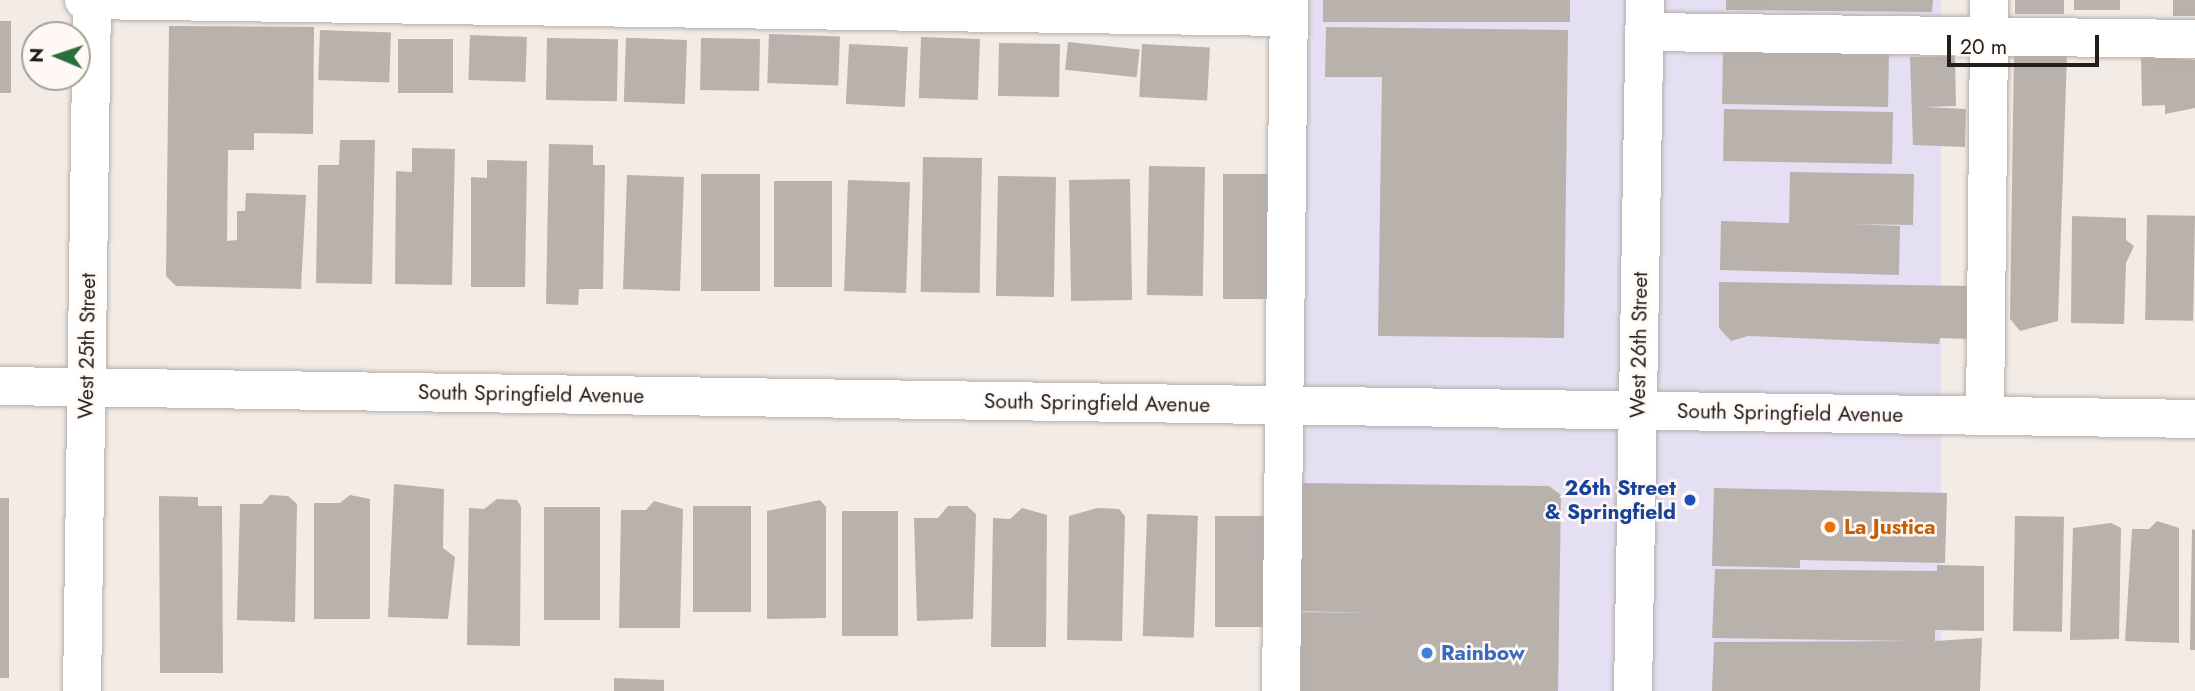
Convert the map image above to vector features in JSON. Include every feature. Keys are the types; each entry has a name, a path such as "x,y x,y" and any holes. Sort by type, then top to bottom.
{"street":[{"path":"84,0 1289,8 1281,691"},
{"name":"West 25th Street","path":"82,691 92,0"},
{"path":"1645,16 1989,18 2195,39"},
{"name":"West 26th Street","path":"1633,691 1645,16"},
{"path":"1985,415 1989,18"},
{"name":"South Springfield Avenue","path":"0,386 2195,419"}],"shaded area":[{"path":"1269,0 1941,0 1941,691 1269,691"}],"building":[{"path":"1323,0 1570,0 1570,22 1323,22"},
{"path":"1726,0 1933,0 1932,12 1726,10"},
{"path":"2015,0 2064,0 2064,14 2015,14"},
{"path":"2074,0 2120,0 2120,10 2074,10"},
{"path":"2173,0 2195,0 2195,16 2173,16"},
{"path":"0,21 11,21 11,93 0,93"},
{"path":"169,26 314,27 313,134 254,133 254,150 228,150 227,241 237,240 237,211 245,211 246,193 306,195 301,289 176,286 166,276"},
{"path":"1326,27 1568,30 1564,338 1378,336 1382,77 1325,77"},
{"path":"320,30 391,32 389,82 318,80"},
{"path":"769,34 840,36 838,85 767,83"},
{"path":"470,35 527,37 525,82 468,80"},
{"path":"921,37 980,39 978,100 919,98"},
{"path":"547,38 618,39 617,101 546,100"},
{"path":"626,38 687,40 685,104 624,102"},
{"path":"701,38 760,39 759,91 700,90"},
{"path":"398,39 453,39 453,93 398,93"},
{"path":"1068,42 1140,50 1137,77 1065,70"},
{"path":"999,43 1060,44 1059,97 998,96"},
{"path":"849,44 908,47 905,107 846,104"},
{"path":"1142,44 1210,48 1207,100 1139,97"},
{"path":"1723,51 1889,54 1888,107 1722,104"},
{"path":"2014,53 2067,54 2058,321 2020,331 2010,319"},
{"path":"2141,55 2195,60 2195,108 2165,114 2165,105 2142,106"},
{"path":"1955,56 1956,106 1924,107 1966,109 1965,147 1913,145 1910,57"},
{"path":"1724,109 1893,112 1892,164 1723,161"},
{"path":"340,140 375,140 372,284 316,283 318,165 339,165"},
{"path":"549,144 593,145 593,165 605,165 603,289 579,289 578,305 546,304"},
{"path":"412,148 455,149 452,285 395,284 396,171 412,172"},
{"path":"923,157 982,158 980,293 921,292"},
{"path":"487,160 527,161 525,287 471,287 471,177 487,178"},
{"path":"1149,166 1205,167 1203,296 1147,295"},
{"path":"1790,172 1914,174 1913,225 1853,224 1900,226 1899,275 1720,270 1721,221 1789,223"},
{"path":"701,174 760,174 760,291 701,291"},
{"path":"1223,174 1281,174 1281,299 1223,299"},
{"path":"627,175 684,177 680,291 623,289"},
{"path":"998,176 1056,177 1054,297 996,296"},
{"path":"1130,179 1132,300 1071,301 1069,180"},
{"path":"848,180 910,182 906,293 844,291"},
{"path":"774,181 832,181 832,287 774,287"},
{"path":"2147,215 2195,216 2193,321 2145,320"},
{"path":"2072,216 2126,218 2126,240 2134,246 2126,263 2124,324 2071,323"},
{"path":"1719,282 1971,286 1969,339 1940,338 1939,344 1748,336 1731,341 1719,328"},
{"path":"1298,483 1549,486 1561,495 1558,691 1294,691 1295,612 1375,613 1297,611"},
{"path":"394,484 444,489 443,548 455,557 448,619 388,617"},
{"name":"La Justica","path":"1714,488 1947,493 1945,563 1800,560 1800,568 1712,566"},
{"path":"270,495 288,496 297,504 295,622 237,620 240,504 262,504"},
{"path":"350,495 370,499 370,619 314,619 314,503 340,503"},
{"path":"159,496 198,497 198,506 222,506 223,673 160,673"},
{"path":"0,498 9,498 9,678 0,678"},
{"path":"497,499 517,500 521,507 520,646 467,645 469,508 484,509"},
{"path":"820,500 826,507 826,618 767,619 767,511"},
{"path":"654,501 683,509 680,628 619,628 621,510 646,510"},
{"path":"693,506 751,506 751,612 693,612"},
{"path":"948,506 967,506 976,514 973,619 917,621 914,518 938,518"},
{"path":"544,507 600,507 600,620 544,620"},
{"path":"1022,508 1047,515 1046,647 991,647 993,518 1010,519"},
{"path":"1097,508 1119,509 1125,516 1122,641 1067,640 1069,516"},
{"path":"842,511 898,511 898,636 842,636"},
{"path":"1147,514 1198,516 1194,638 1143,636"},
{"path":"1215,516 1272,516 1272,627 1215,627"},
{"path":"2015,516 2064,517 2062,632 2013,631"},
{"path":"2157,521 2179,528 2179,643 2125,641 2132,529 2149,529"},
{"path":"2111,523 2121,528 2119,639 2070,640 2073,528"},
{"path":"2192,529 2195,530 2195,650 2190,650"},
{"path":"1937,565 1984,566 1984,631 1935,630 1935,641 1982,638 1980,691 1712,691 1714,642 1913,641 1712,638 1715,569 1937,571"},
{"path":"614,678 664,680 664,691 614,691"}],"place":[{"name":"26th Street & Springfield","path":"1690,500"},
{"name":"La Justica","path":"1830,527"},
{"name":"Rainbow","path":"1427,653"}]}
